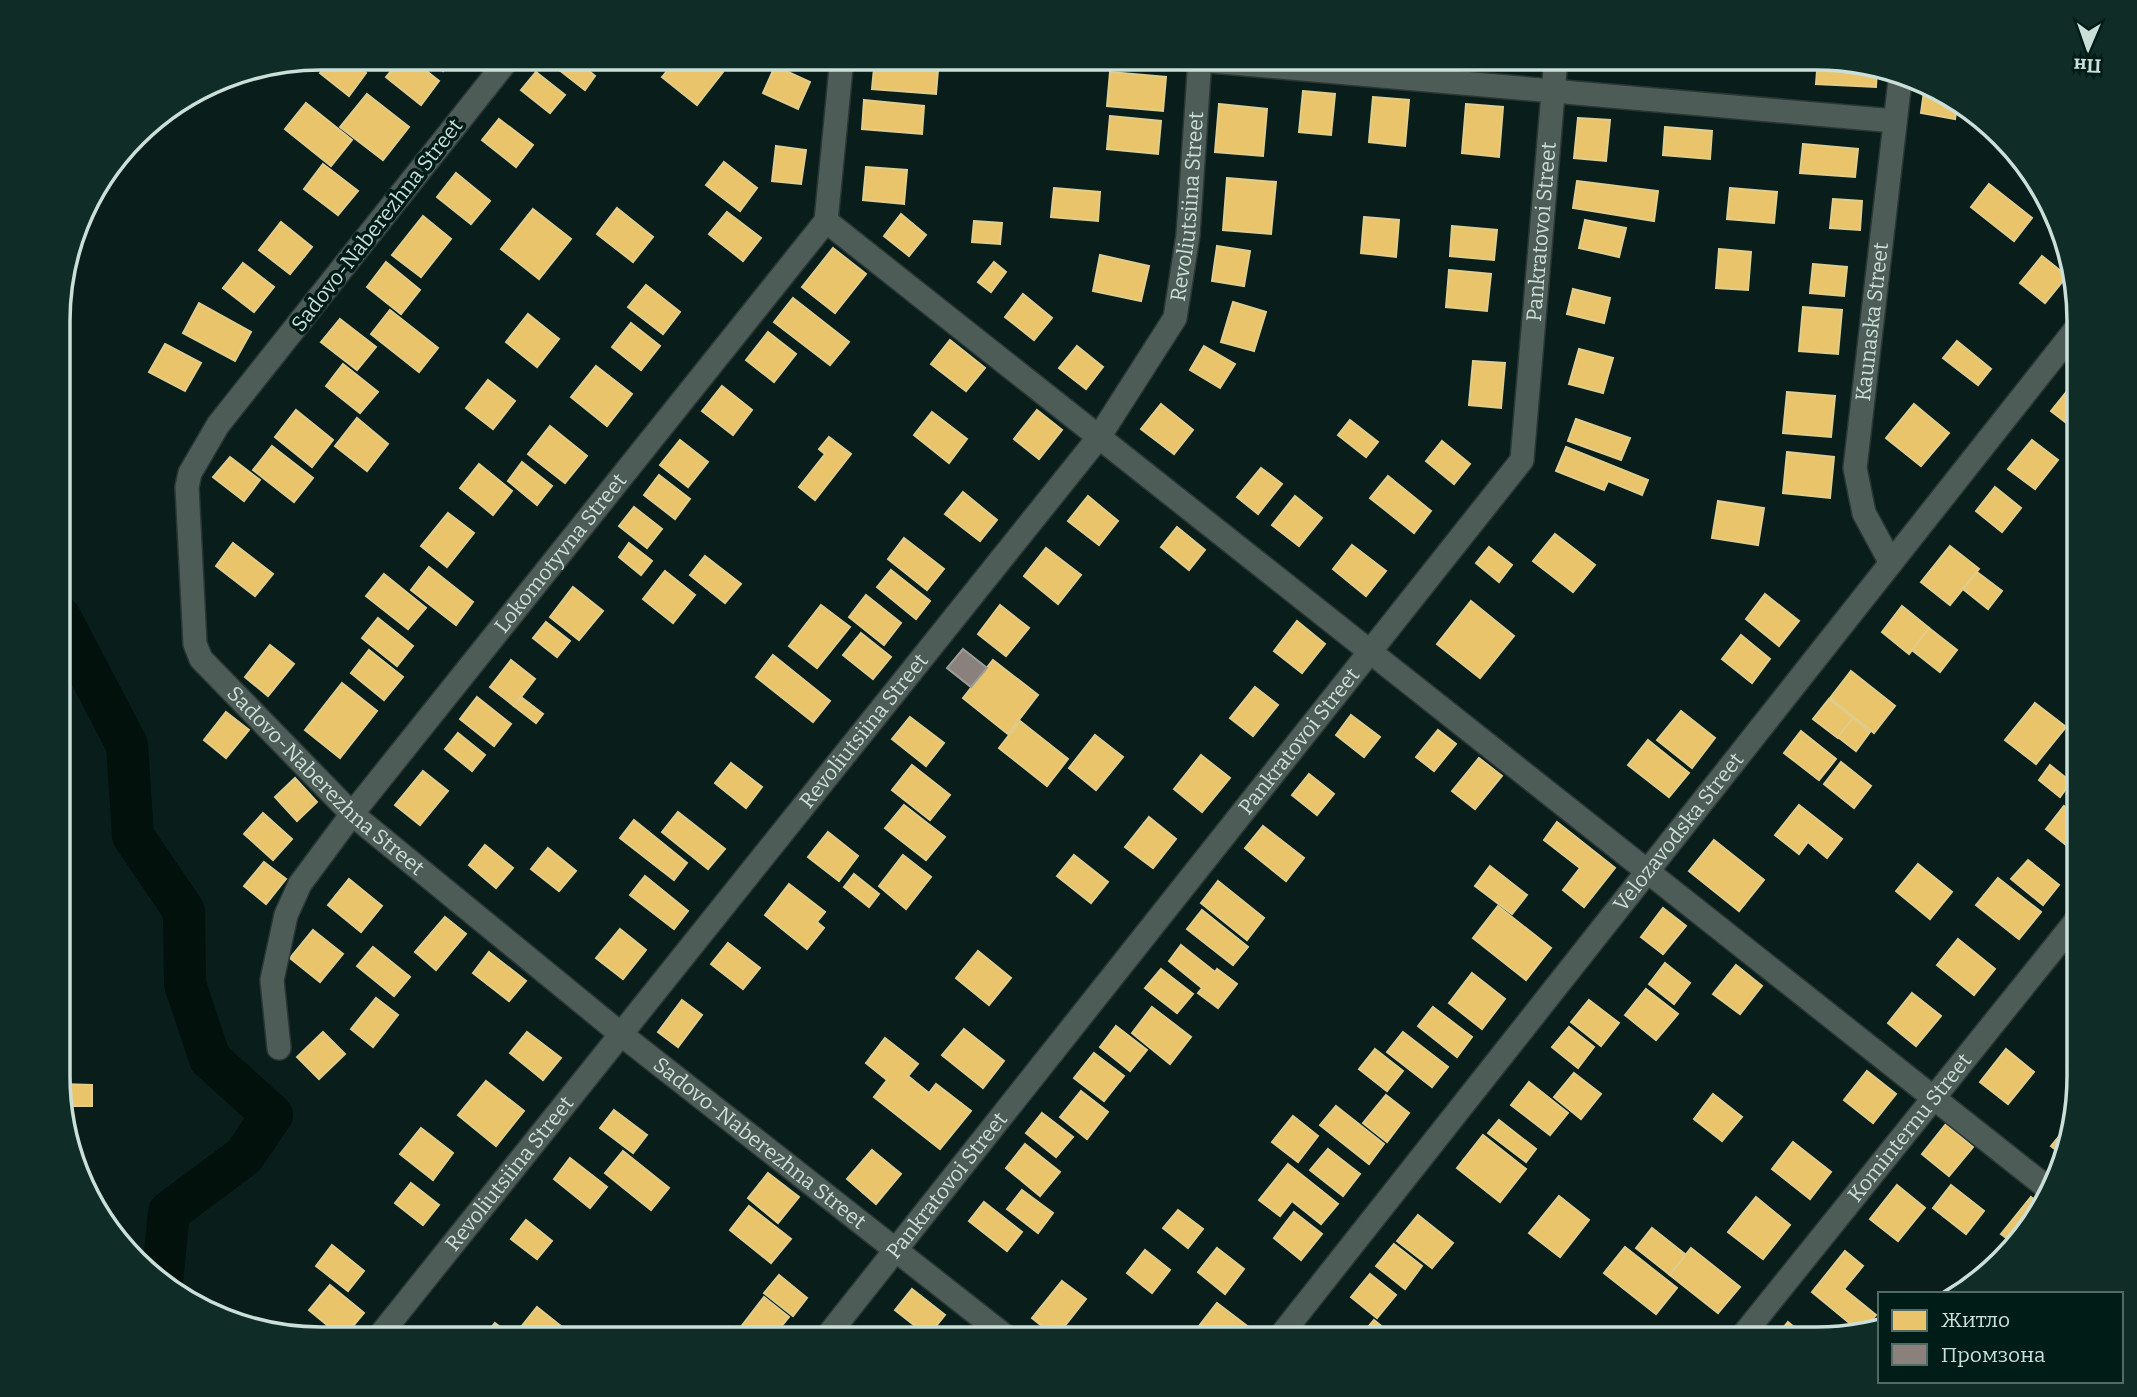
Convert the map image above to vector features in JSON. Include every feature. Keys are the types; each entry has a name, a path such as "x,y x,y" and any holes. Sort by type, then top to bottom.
{"street":[{"name":"Sadovo-Naberezhna Street","path":"499,70 218,425 190,473 187,487 195,644 201,659 352,814 622,1035 897,1248 994,1327"},
{"path":"841,70 826,221 2042,1184"},
{"name":"Revoliutsiina Street","path":"387,1327 1100,437 1175,318 1188,235 1199,70"},
{"path":"1325,70 1895,121"},
{"name":"Pankratovoi Street","path":"834,1327 1522,460 1555,70"},
{"name":"Kaunaska Street","path":"1891,563 1864,513 1855,468 1899,84"},
{"name":"Lokomotyvna Street","path":"279,1048 272,980 286,915 300,884 352,814 826,221"},
{"name":"Velozavodska Street","path":"1287,1327 2067,340"},
{"name":"Kominternu Street","path":"1750,1327 2067,932"}],"building: Житло":[{"path":"322,70 362,70 366,73 349,96 320,73"},
{"path":"392,70 425,70 439,81 421,105 386,77"},
{"path":"559,70 588,70 595,76 585,90"},
{"path":"668,70 723,72 697,105 662,77"},
{"path":"773,70 784,70 810,82 798,109 763,93"},
{"path":"874,70 938,70 936,94 872,89"},
{"path":"1817,70 1848,72 1876,78 1876,87 1816,84"},
{"path":"536,72 565,95 550,113 521,90"},
{"path":"1110,72 1166,77 1163,111 1107,106"},
{"path":"1303,91 1335,94 1331,135 1299,132"},
{"path":"367,94 409,127 383,160 340,127"},
{"path":"1924,94 1956,113 1955,119 1921,113"},
{"path":"1373,97 1409,100 1405,146 1369,142"},
{"path":"864,100 924,106 922,134 862,129"},
{"path":"306,103 352,140 331,166 285,129"},
{"path":"1219,104 1267,109 1263,156 1215,152"},
{"path":"1466,104 1503,107 1499,157 1462,153"},
{"path":"1110,116 1161,121 1158,154 1107,149"},
{"path":"1578,118 1610,120 1606,161 1574,158"},
{"path":"499,119 533,145 516,167 482,140"},
{"path":"1665,127 1712,131 1710,159 1663,155"},
{"path":"1803,144 1858,149 1855,177 1800,173"},
{"path":"776,146 806,150 801,184 772,181"},
{"path":"724,162 757,188 740,211 706,185"},
{"path":"323,164 358,191 338,215 304,189"},
{"path":"866,167 907,170 904,204 863,200"},
{"path":"456,173 490,201 471,224 437,197"},
{"path":"1227,178 1276,182 1271,234 1223,230"},
{"path":"1577,181 1658,191 1654,221 1573,208"},
{"path":"1989,184 2032,218 2014,241 1971,207"},
{"path":"1054,188 1100,192 1098,221 1051,217"},
{"path":"1730,188 1777,192 1774,223 1727,219"},
{"path":"1833,199 1862,201 1860,230 1830,228"},
{"path":"617,208 653,237 633,262 597,234"},
{"path":"533,209 571,239 539,279 501,249"},
{"path":"727,212 761,238 743,261 709,234"},
{"path":"901,214 926,235 909,256 884,236"},
{"path":"423,216 451,239 421,277 392,255"},
{"path":"1364,217 1399,220 1396,257 1361,253"},
{"path":"1585,220 1626,228 1619,257 1579,248"},
{"path":"974,221 1002,223 1000,244 972,242"},
{"path":"281,222 312,247 290,274 259,250"},
{"path":"1452,226 1497,230 1494,260 1450,256"},
{"path":"1217,246 1250,251 1244,286 1212,281"},
{"path":"833,248 866,274 835,313 802,287"},
{"path":"1719,249 1751,252 1748,290 1716,288"},
{"path":"1100,255 1149,266 1141,301 1093,291"},
{"path":"2042,256 2062,272 2063,280 2045,303 2020,283"},
{"path":"386,262 420,290 401,314 367,287"},
{"path":"994,262 1006,272 991,292 978,282"},
{"path":"243,263 274,287 254,312 223,288"},
{"path":"1813,264 1847,267 1844,296 1810,293"},
{"path":"1449,270 1491,274 1487,311 1446,307"},
{"path":"646,285 680,312 663,334 628,307"},
{"path":"1573,289 1610,298 1604,323 1567,314"},
{"path":"1023,294 1052,318 1034,340 1005,317"},
{"path":"793,298 849,342 830,365 774,322"},
{"path":"1233,302 1266,312 1254,351 1221,342"},
{"path":"199,303 251,332 235,361 183,333"},
{"path":"1803,307 1842,310 1838,354 1799,351"},
{"path":"390,310 438,348 419,372 371,334"},
{"path":"528,314 559,339 537,367 506,342"},
{"path":"340,319 376,347 357,370 321,342"},
{"path":"631,323 660,346 641,370 612,347"},
{"path":"768,332 796,354 774,382 746,360"},
{"path":"950,340 985,368 966,391 931,364"},
{"path":"1957,341 1991,369 1978,385 1943,358"},
{"path":"165,344 201,363 185,391 149,372"},
{"path":"1077,346 1103,367 1086,389 1059,368"},
{"path":"1204,346 1235,364 1220,388 1190,370"},
{"path":"1579,349 1613,358 1603,393 1569,384"},
{"path":"1473,361 1505,363 1501,408 1469,405"},
{"path":"343,364 378,392 360,413 326,386"},
{"path":"596,366 632,394 607,426 571,397"},
{"path":"488,380 515,401 493,429 466,408"},
{"path":"722,386 752,410 733,435 702,411"},
{"path":"2067,391 2067,423 2051,411"},
{"path":"1787,392 1835,396 1831,437 1783,433"},
{"path":"1161,404 1193,430 1174,454 1141,429"},
{"path":"1914,404 1949,433 1921,466 1886,438"},
{"path":"296,410 333,440 312,467 275,437"},
{"path":"1037,410 1062,430 1039,459 1014,439"},
{"path":"932,412 967,439 949,463 914,435"},
{"path":"357,418 388,444 367,471 335,446"},
{"path":"1576,419 1630,438 1621,460 1568,441"},
{"path":"1350,420 1378,442 1366,457 1338,435"},
{"path":"550,426 587,456 565,483 528,454"},
{"path":"829,437 851,454 815,500 799,487 825,454 819,449"},
{"path":"680,440 708,462 688,487 660,465"},
{"path":"2032,440 2058,460 2035,489 2008,469"},
{"path":"1442,441 1470,464 1454,484 1426,461"},
{"path":"272,446 313,478 294,502 253,470"},
{"path":"1566,447 1648,480 1642,495 1608,481 1604,490 1556,471"},
{"path":"1787,452 1834,457 1830,498 1783,493"},
{"path":"230,457 260,480 244,501 213,477"},
{"path":"522,462 552,486 537,505 508,481"},
{"path":"479,464 512,491 493,515 460,488"},
{"path":"1261,468 1282,484 1258,514 1237,497"},
{"path":"659,475 690,499 675,519 644,495"},
{"path":"1388,476 1431,511 1414,533 1370,498"},
{"path":"1995,487 2021,508 2002,532 1976,511"},
{"path":"963,492 997,520 980,541 945,514"},
{"path":"1088,496 1118,521 1099,545 1068,521"},
{"path":"1295,496 1322,518 1299,546 1272,525"},
{"path":"1718,501 1764,508 1758,545 1712,538"},
{"path":"634,507 662,529 647,548 619,526"},
{"path":"448,513 474,533 447,567 421,546"},
{"path":"1177,527 1205,550 1189,570 1161,547"},
{"path":"1555,534 1595,565 1573,592 1533,561"},
{"path":"904,538 944,569 927,590 888,559"},
{"path":"233,543 273,574 255,596 216,566"},
{"path":"629,543 652,561 641,575 619,557"},
{"path":"1352,545 1386,571 1366,596 1333,569"},
{"path":"1950,546 1979,569 1950,605 1921,582"},
{"path":"1489,547 1512,565 1499,582 1476,563"},
{"path":"1046,548 1081,575 1058,604 1024,576"},
{"path":"705,556 741,584 725,603 690,575"},
{"path":"429,567 473,602 456,625 411,590"},
{"path":"891,570 930,601 916,619 877,587"},
{"path":"665,571 695,595 673,623 643,599"},
{"path":"1977,572 2002,591 1988,609 1963,589"},
{"path":"384,574 426,608 408,629 366,596"},
{"path":"573,587 603,611 579,640 550,617"},
{"path":"1765,594 1799,621 1779,646 1746,619"},
{"path":"866,595 901,623 884,645 849,617"},
{"path":"1471,601 1514,636 1480,678 1437,644"},
{"path":"821,605 850,627 817,668 789,646"},
{"path":"1000,605 1029,628 1006,656 978,634"},
{"path":"1902,606 1929,628 1909,654 1882,632"},
{"path":"378,618 413,646 397,666 362,638"},
{"path":"1297,621 1325,644 1302,673 1274,651"},
{"path":"546,622 570,641 557,657 533,638"},
{"path":"1929,628 1957,650 1940,672 1912,650"},
{"path":"861,633 891,657 873,679 843,655"},
{"path":"1741,635 1770,659 1752,683 1722,659"},
{"path":"270,645 294,664 268,696 245,677"},
{"path":"369,650 403,677 384,700 351,673"},
{"path":"773,655 830,701 813,722 756,677"},
{"path":"511,660 535,679 514,706 490,687"},
{"path":"993,660 1038,695 1008,734 963,698"},
{"path":"1851,671 1895,706 1874,733 1830,698"},
{"path":"342,683 377,711 340,758 305,730"},
{"path":"1255,687 1278,705 1253,736 1230,718"},
{"path":"477,697 511,724 494,746 460,719"},
{"path":"521,697 543,714 536,723 514,706"},
{"path":"1829,699 1853,718 1838,738 1813,719"},
{"path":"2035,703 2066,727 2036,764 2005,740"},
{"path":"1681,711 1715,738 1692,768 1657,740"},
{"path":"226,712 249,730 226,758 204,740"},
{"path":"1351,715 1380,737 1364,757 1336,735"},
{"path":"910,717 944,743 926,766 892,739"},
{"path":"1853,718 1870,732 1856,751 1838,737"},
{"path":"1020,721 1068,759 1047,786 999,748"},
{"path":"1438,730 1456,744 1434,771 1416,757"},
{"path":"1801,731 1836,759 1819,780 1784,753"},
{"path":"458,733 485,755 472,771 445,749"},
{"path":"1095,735 1123,757 1096,790 1069,768"},
{"path":"1648,740 1689,773 1669,797 1628,765"},
{"path":"1201,755 1230,778 1202,812 1174,789"},
{"path":"1479,758 1502,776 1475,809 1452,791"},
{"path":"1841,762 1871,786 1854,808 1824,784"},
{"path":"731,763 762,787 746,808 715,783"},
{"path":"912,765 950,795 930,820 892,790"},
{"path":"2050,765 2067,779 2067,787 2060,797 2039,780"},
{"path":"423,771 448,791 420,825 395,805"},
{"path":"1309,774 1334,794 1317,815 1292,795"},
{"path":"295,778 317,802 297,821 275,797"},
{"path":"904,805 945,837 926,860 885,828"},
{"path":"1799,805 1842,839 1827,858 1808,842 1799,854 1775,835"},
{"path":"2064,806 2067,808 2067,846 2046,829"},
{"path":"678,812 725,849 708,869 662,832"},
{"path":"263,813 292,839 273,860 244,834"},
{"path":"1149,817 1176,839 1153,868 1125,847"},
{"path":"634,820 687,863 674,880 620,838"},
{"path":"1557,822 1615,868 1584,907 1563,890 1580,868 1544,840"},
{"path":"1263,826 1304,858 1286,881 1245,848"},
{"path":"828,832 858,856 839,881 808,857"},
{"path":"1714,840 1764,880 1739,911 1689,871"},
{"path":"485,845 513,868 496,888 469,865"},
{"path":"548,848 576,871 559,891 531,869"},
{"path":"903,855 931,877 906,909 879,886"},
{"path":"1074,855 1108,882 1091,903 1057,876"},
{"path":"2028,860 2059,885 2043,905 2011,879"},
{"path":"264,862 286,879 266,904 244,886"},
{"path":"1918,864 1952,892 1930,919 1896,891"},
{"path":"1490,866 1527,895 1512,914 1475,886"},
{"path":"854,874 879,894 869,907 844,887"},
{"path":"645,876 688,911 674,929 630,895"},
{"path":"1998,878 2041,912 2019,939 1976,905"},
{"path":"349,879 382,906 361,932 328,905"},
{"path":"1218,881 1264,918 1247,940 1201,903"},
{"path":"789,884 825,912 817,922 824,928 807,949 765,915"},
{"path":"1498,906 1551,948 1526,980 1473,938"},
{"path":"1663,908 1686,926 1663,954 1641,937"},
{"path":"1202,910 1248,947 1233,965 1187,929"},
{"path":"445,917 466,934 436,970 415,952"},
{"path":"620,929 646,950 623,979 596,958"},
{"path":"313,930 343,954 320,982 290,958"},
{"path":"1958,939 1995,969 1974,995 1937,965"},
{"path":"728,943 760,968 743,989 711,964"},
{"path":"1181,945 1215,972 1217,969 1237,984 1218,1008 1198,993 1202,988 1169,961"},
{"path":"373,947 410,977 394,996 357,966"},
{"path":"978,951 1011,978 989,1005 956,978"},
{"path":"489,952 526,981 509,1001 473,973"},
{"path":"1665,963 1690,983 1674,1004 1649,984"},
{"path":"1736,965 1762,986 1740,1014 1713,994"},
{"path":"1161,969 1193,994 1177,1013 1145,988"},
{"path":"1472,973 1505,999 1482,1029 1449,1003"},
{"path":"1646,989 1678,1014 1656,1040 1625,1015"},
{"path":"1912,993 1941,1016 1916,1046 1888,1023"},
{"path":"376,998 398,1015 373,1047 351,1029"},
{"path":"682,1000 702,1015 678,1047 658,1032"},
{"path":"1589,1000 1619,1023 1601,1046 1571,1022"},
{"path":"1152,1007 1191,1037 1170,1064 1132,1033"},
{"path":"1433,1007 1472,1037 1457,1057 1418,1026"},
{"path":"1116,1026 1147,1050 1130,1071 1100,1047"},
{"path":"1569,1027 1594,1047 1578,1068 1552,1047"},
{"path":"964,1029 1004,1061 983,1088 942,1055"},
{"path":"323,1032 345,1054 319,1079 297,1057"},
{"path":"527,1032 561,1058 543,1080 510,1053"},
{"path":"1403,1032 1448,1067 1432,1087 1387,1052"},
{"path":"885,1038 918,1064 908,1076 929,1093 936,1084 971,1111 940,1149 874,1097 887,1080 866,1063"},
{"path":"1375,1049 1403,1071 1387,1091 1359,1069"},
{"path":"2006,1049 2034,1072 2008,1104 1980,1082"},
{"path":"1094,1053 1124,1076 1104,1101 1074,1078"},
{"path":"1867,1071 1896,1094 1873,1123 1844,1100"},
{"path":"1574,1073 1601,1094 1581,1119 1554,1097"},
{"path":"486,1081 524,1111 496,1146 458,1115"},
{"path":"1529,1082 1568,1113 1550,1135 1511,1105"},
{"path":"71,1084 92,1085 92,1106 72,1106"},
{"path":"1081,1091 1108,1112 1087,1139 1060,1117"},
{"path":"1713,1094 1742,1117 1722,1141 1694,1119"},
{"path":"1386,1095 1409,1113 1387,1142 1363,1123"},
{"path":"1336,1106 1384,1144 1369,1164 1320,1125"},
{"path":"614,1110 647,1135 633,1153 600,1128"},
{"path":"1042,1113 1073,1137 1056,1157 1026,1133"},
{"path":"1293,1116 1318,1136 1298,1162 1272,1142"},
{"path":"1499,1120 1536,1149 1526,1162 1488,1133"},
{"path":"1946,1124 1973,1147 1949,1176 1922,1154"},
{"path":"421,1128 453,1153 433,1180 400,1154"},
{"path":"1483,1135 1526,1169 1500,1202 1457,1168"},
{"path":"2059,1136 2056,1150 2051,1146"},
{"path":"1793,1142 1831,1172 1810,1199 1772,1169"},
{"path":"1025,1144 1060,1172 1040,1196 1006,1168"},
{"path":"1328,1149 1360,1174 1343,1196 1310,1170"},
{"path":"872,1150 901,1174 876,1204 847,1179"},
{"path":"623,1151 669,1188 651,1210 605,1173"},
{"path":"570,1158 607,1187 590,1208 554,1179"},
{"path":"1288,1164 1338,1204 1321,1224 1292,1201 1280,1216 1259,1200"},
{"path":"768,1173 799,1197 778,1223 748,1198"},
{"path":"411,1183 439,1205 423,1225 395,1203"},
{"path":"1897,1185 1925,1208 1898,1241 1870,1219"},
{"path":"1951,1185 1984,1211 1966,1234 1933,1208"},
{"path":"1022,1190 1053,1213 1038,1233 1007,1209"},
{"path":"1559,1196 1589,1220 1560,1257 1529,1233"},
{"path":"1756,1197 1790,1225 1763,1259 1728,1232"},
{"path":"2031,1197 2034,1199 2007,1239 2001,1234"},
{"path":"984,1202 1022,1232 1007,1251 969,1221"},
{"path":"749,1206 791,1239 771,1263 730,1230"},
{"path":"1178,1210 1203,1229 1188,1248 1163,1228"},
{"path":"1294,1212 1322,1234 1301,1260 1274,1238"},
{"path":"1418,1215 1453,1243 1432,1268 1397,1241"},
{"path":"526,1220 552,1241 537,1259 511,1239"},
{"path":"1652,1228 1686,1255 1670,1275 1636,1248"},
{"path":"1394,1244 1422,1266 1405,1289 1376,1266"},
{"path":"332,1245 364,1271 348,1291 316,1266"},
{"path":"1625,1247 1677,1288 1656,1314 1604,1273"},
{"path":"1217,1248 1244,1269 1225,1294 1198,1272"},
{"path":"1691,1248 1740,1287 1718,1313 1670,1275"},
{"path":"1145,1250 1170,1270 1152,1293 1127,1273"},
{"path":"1845,1251 1863,1266 1844,1289 1876,1315 1872,1320 1851,1324 1812,1292"},
{"path":"1370,1274 1396,1295 1377,1318 1351,1297"},
{"path":"779,1275 807,1298 793,1316 764,1293"},
{"path":"1062,1281 1086,1299 1064,1327 1043,1327 1032,1318"},
{"path":"330,1285 364,1313 352,1327 330,1327 309,1310"},
{"path":"912,1289 945,1315 935,1327 917,1327 895,1310"},
{"path":"764,1297 789,1317 781,1327 741,1327"},
{"path":"1217,1303 1248,1327 1200,1327"},
{"path":"537,1307 562,1327 521,1327"},
{"path":"1374,1320 1382,1327 1368,1327"}],"building: Промзона":[{"path":"963,649 987,668 971,687 947,668"}],"waterway":[{"path":"70,636 127,745 133,836 184,911 185,984 210,1059 272,1115 244,1156 169,1212 163,1271"}]}
